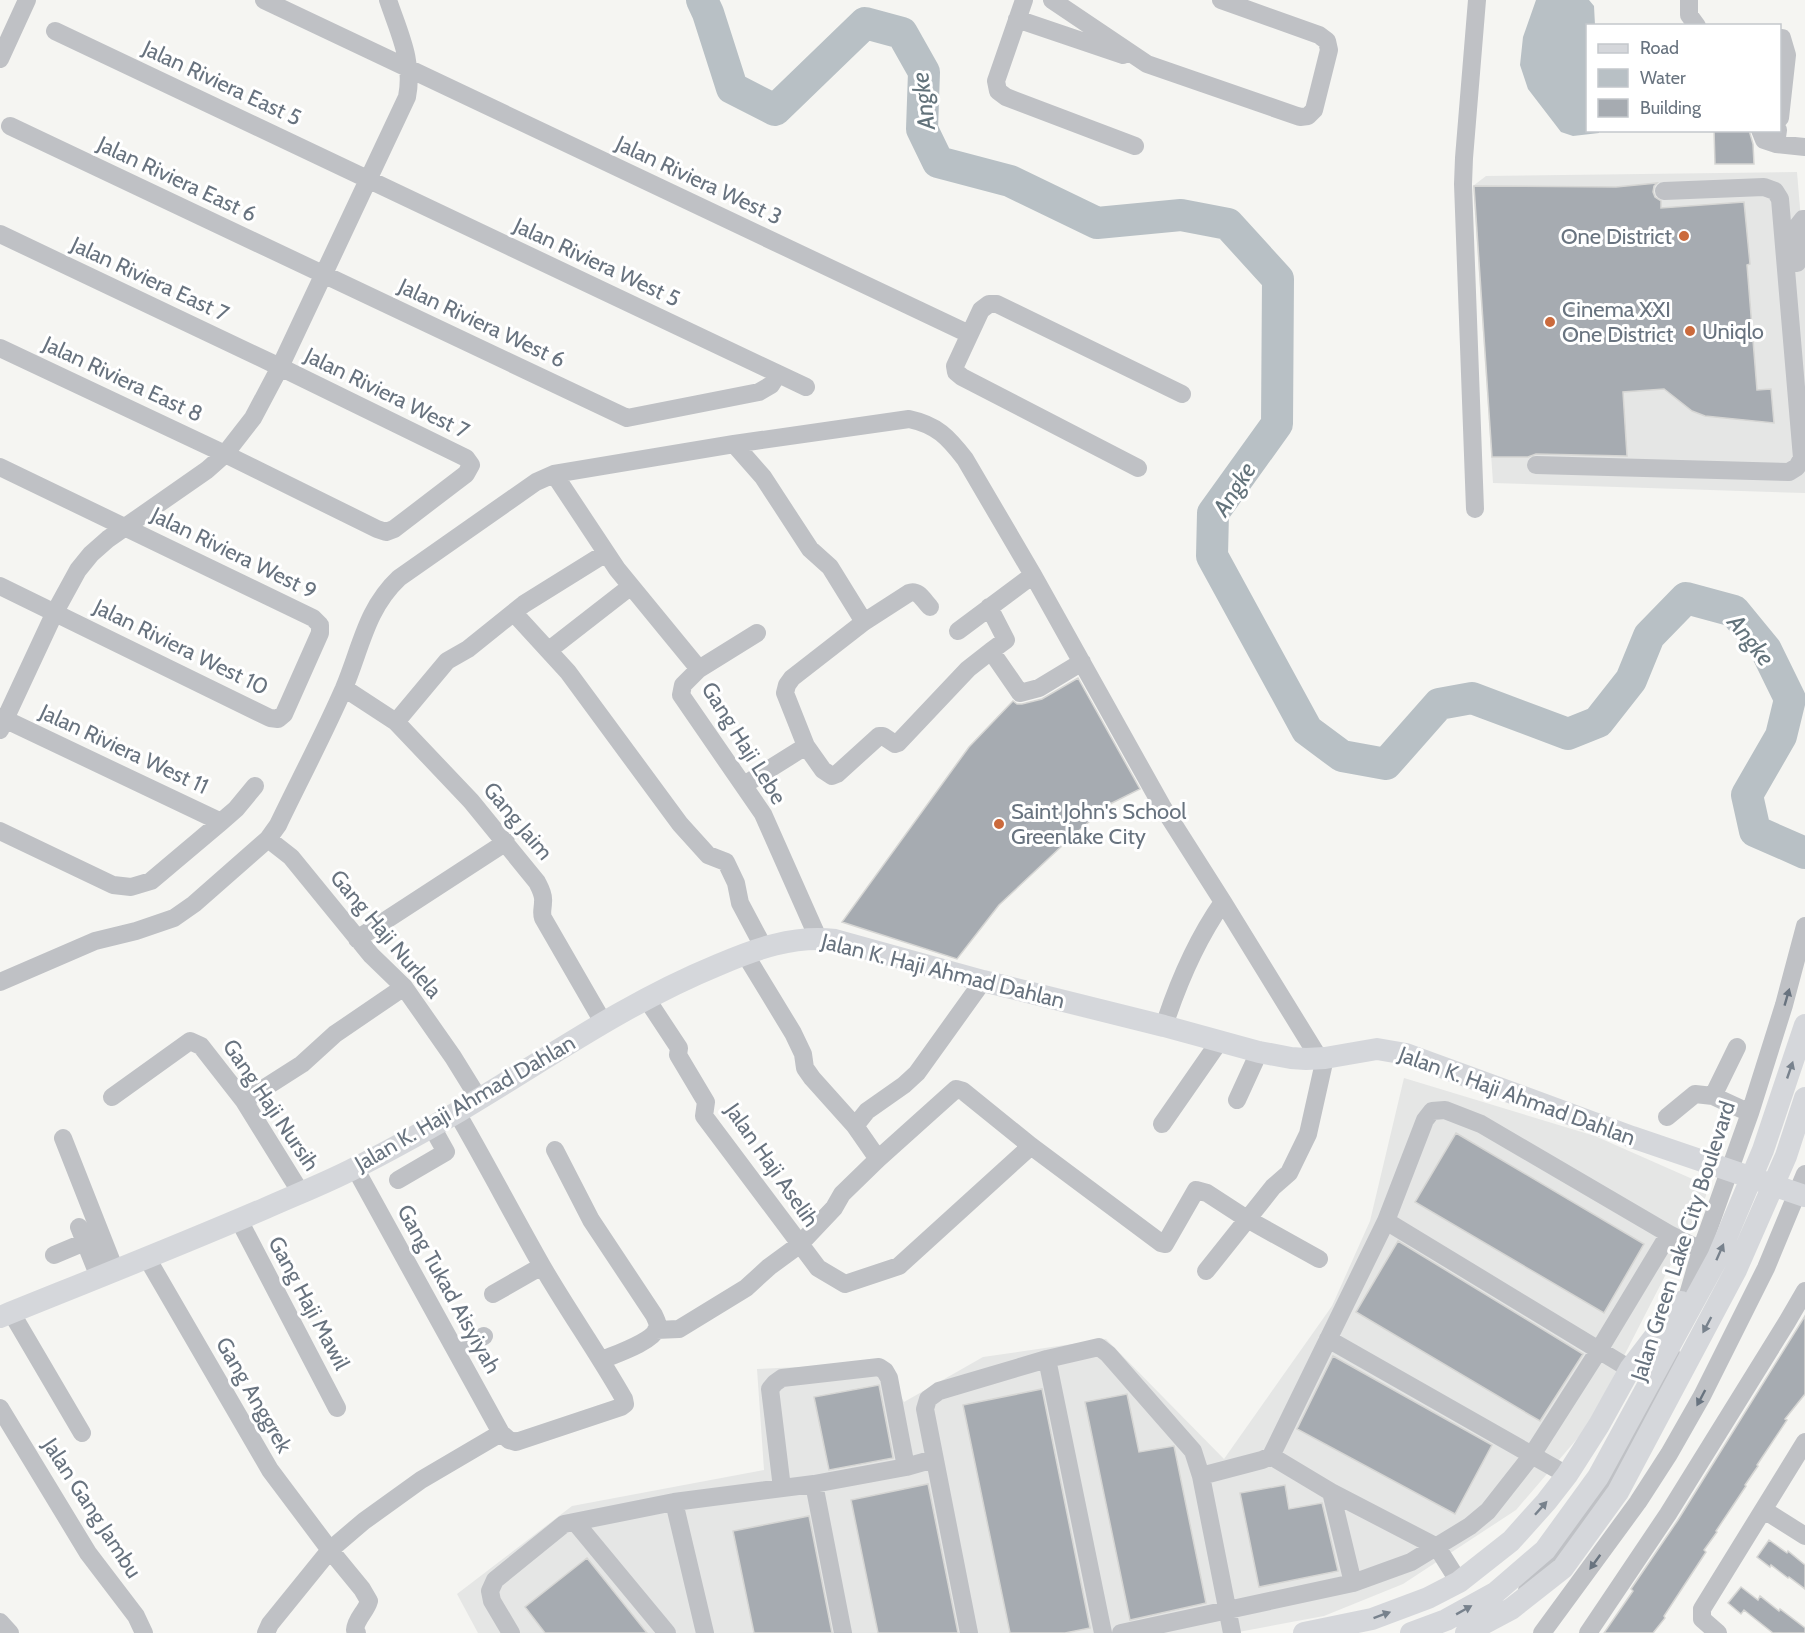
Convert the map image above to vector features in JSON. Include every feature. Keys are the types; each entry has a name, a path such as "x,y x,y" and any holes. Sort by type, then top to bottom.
{"main road":[{"name":"Jalan K. Haji Ahmad Dahlan","path":"6,1315 239,1220 355,1168 457,1113 603,1022 698,973 755,951 818,938 835,940 983,981 1259,1052 1291,1058 1328,1057 1377,1049 1391,1050 1729,1171 1803,1188"},
{"path":"1411,1633 1446,1620 1494,1593 1545,1550 1598,1477 1718,1257 1763,1150 1805,1025"},
{"path":"1466,1633 1511,1609 1563,1568 1618,1492 1736,1270 1786,1156 1805,1098"},
{"path":"1304,1633 1372,1618 1428,1598 1459,1582 1511,1541 1567,1475 1599,1425 1630,1369 1689,1291"}],"street":[{"path":"0,59 27,0"},
{"name":"Jalan Riviera West 3","path":"264,0 969,334"},
{"path":"2,722 55,612 78,570 91,554 207,470 225,454 253,418 280,367 407,98 410,84 409,69 403,41 388,0"},
{"path":"1024,0 996,81 998,91 1006,98 1135,146"},
{"path":"1052,0 1147,64"},
{"path":"1017,20 1300,117 1308,116 1314,110 1329,50 1328,41 1319,35 1221,0"},
{"path":"1475,509 1463,184 1477,0"},
{"path":"1689,0 1689,15 1696,24"},
{"name":"Jalan Riviera East 5","path":"55,31 368,180"},
{"path":"1781,38 1786,55 1781,100"},
{"name":"Jalan Riviera East 6","path":"10,126 323,275"},
{"path":"1761,132 1764,140 1777,137 1805,147"},
{"name":"Jalan Riviera West 5","path":"368,180 806,387"},
{"path":"1536,465 1789,472 1797,467 1802,458 1780,199 1775,191 1764,187 1664,191"},
{"path":"1788,290 1797,267 1796,228 1805,219"},
{"name":"Jalan Riviera East 7","path":"0,234 280,367"},
{"name":"Jalan Riviera West 6","path":"323,275 627,418 759,392 771,385 778,374"},
{"path":"1138,468 956,372 955,366 981,310 989,304 998,304 1182,394"},
{"name":"Jalan Riviera East 8","path":"0,348 225,454 377,530 386,532"},
{"name":"Jalan Riviera West 7","path":"280,367 466,458 471,465 466,474 394,529 386,532"},
{"path":"0,982 95,941 136,931 174,918 194,904 268,838 278,825 344,688 373,610 389,587 536,482 554,474 734,444 909,420 924,422 939,430 964,459 1033,575 1161,806 1328,1057 1308,1134 1289,1173 1273,1187 1206,1271"},
{"path":"734,444 763,477 810,549 830,567 864,622"},
{"name":"Jalan Riviera West 9","path":"0,467 313,618 320,625 320,633 284,714"},
{"name":"Gang Haji Lebe","path":"554,474 630,587 699,669 683,685 680,690 681,695 763,814 818,938"},
{"path":"396,722 447,662 468,649 524,604 606,553"},
{"path":"958,631 1033,575"},
{"name":"Jalan Riviera West 10","path":"0,586 270,718 278,719 284,714"},
{"path":"549,650 630,587"},
{"path":"930,607 913,591 864,622 792,678 787,685 785,693 806,746 823,770 832,776 879,736 895,744 898,743 968,669 1006,640 989,607"},
{"path":"514,613 575,681 686,831 708,855 726,862 736,883 755,951 803,1054 805,1068 855,1126 878,1159"},
{"path":"699,669 757,633"},
{"path":"991,651 1020,693 1039,688 1082,662"},
{"name":"Gang Jaim","path":"344,688 396,722 471,801 506,842 537,882 542,895 543,918 603,1022"},
{"name":"Jalan Riviera West 11","path":"2,722 221,822"},
{"path":"744,785 806,746"},
{"path":"0,831 114,885 131,887 151,881 236,809 255,786"},
{"name":"Gang Haji Nurlela","path":"268,838 291,857 357,939 404,987 453,1057 478,1099"},
{"path":"357,939 506,842"},
{"path":"1164,1026 1173,1000 1208,923 1223,902"},
{"name":"Jalan Green Lake City Boulevard","path":"1493,1633 1596,1501 1662,1388 1701,1250 1747,1121 1804,934"},
{"path":"855,1126 867,1111 904,1085 916,1073 983,981"},
{"path":"244,1101 302,1064 335,1034 404,987"},
{"name":"Jalan Haji Aselih","path":"646,998 679,1048 678,1055 706,1102 704,1116 818,1268 845,1284 899,1266 1031,1146"},
{"name":"Gang Haji Nursih","path":"112,1097 190,1041 201,1046 244,1101 302,1193"},
{"path":"1162,1124 1219,1042"},
{"path":"1713,1096 1737,1047"},
{"path":"1237,1100 1259,1052"},
{"path":"656,1330 680,1329 746,1288 769,1267 799,1245 834,1209 842,1194 956,1089 963,1091 1031,1146 1161,1243 1165,1244 1196,1190 1207,1193 1247,1219 1319,1259"},
{"path":"1667,1117 1695,1094 1713,1096 1747,1121 1748,1146 1752,1152 1792,1167 1797,1167 1805,1161"},
{"path":"1201,1476 1271,1456 1386,1221 1425,1120 1432,1111 1445,1110 1481,1124 1669,1234 1701,1250"},
{"path":"266,1633 270,1624 330,1550 364,1521 421,1480 501,1433 509,1440 516,1442 625,1404 602,1360 589,1343 542,1266 457,1113"},
{"path":"398,1180 452,1149 432,1127"},
{"path":"63,1138 107,1273"},
{"path":"555,1150 591,1220 654,1315 657,1324 650,1338 602,1360"},
{"name":"Gang Tukad Aisyiyah","path":"355,1168 501,1433"},
{"path":"1542,1633 1638,1502 1669,1454 1713,1375 1803,1188"},
{"name":"Gang Haji Mawil","path":"239,1220 336,1408"},
{"path":"1386,1221 1630,1369"},
{"name":"Jalan Green Lake City Boulevard","path":"1121,1633 1227,1612 1353,1583 1411,1562 1470,1526 1488,1511 1533,1455 1669,1234"},
{"path":"54,1255 82,1235 107,1273"},
{"name":"Gang Anggrek","path":"147,1258 270,1470 369,1601 367,1609 356,1622 357,1633"},
{"path":"493,1294 542,1266"},
{"path":"1588,1633 1668,1514 1805,1291"},
{"path":"6,1315 82,1434"},
{"path":"456,1352 484,1336"},
{"path":"1328,1339 1567,1475"},
{"path":"969,1633 924,1409 928,1399 939,1391 1047,1359 1100,1347 1193,1451 1201,1476 1232,1633"},
{"path":"1047,1359 1103,1633"},
{"path":"782,1488 770,1389 782,1378 872,1366 885,1371 889,1378 906,1467"},
{"name":"Jalan Gang Jambu","path":"0,1408 88,1553 136,1616 144,1633"},
{"path":"1718,1633 1702,1619 1702,1609 1805,1442"},
{"path":"1271,1456 1330,1492 1437,1547 1459,1582"},
{"path":"511,1633 492,1601 490,1591 495,1580 564,1524 674,1502 814,1484 906,1467 934,1459"},
{"path":"814,1484 843,1633"},
{"path":"1330,1492 1353,1583"},
{"path":"674,1502 705,1633"},
{"path":"1764,1510 1805,1536"},
{"path":"575,1522 668,1633"},
{"path":"0,1622 10,1633"}],"shaded area":[{"path":"1797,172 1805,268 1805,493 1493,483 1473,186 1486,176"},
{"path":"1404,1078 1595,1136 1706,1185 1706,1196 1588,1426 1516,1510 1403,1584 1324,1616 1233,1633 478,1633 457,1594 572,1506 764,1470 757,1369 884,1363 904,1402 983,1357 1106,1339 1224,1459 1332,1306 1370,1221"}],"water":[{"path":"1536,0 1589,0 1594,6 1595,24 1586,24 1586,132 1599,133 1573,136 1561,132 1528,89 1520,65 1523,37"}],"building":[{"path":"1714,132 1750,132 1754,164 1715,164"},
{"path":"1657,183 1653,192 1655,197 1661,201 1661,208 1744,202 1757,390 1771,389 1774,423 1705,416 1692,411 1664,389 1623,392 1627,456 1536,454 1528,457 1492,457 1474,186 1616,187"},
{"name":"Saint John's School Greenlake City","path":"1078,678 1140,789 1108,805 1064,844 999,905 957,959 842,922 969,747 1013,701 1022,704 1042,699"},
{"path":"1456,1133 1644,1244 1604,1313 1415,1202"},
{"path":"1398,1241 1583,1354 1540,1421 1356,1312"},
{"path":"1805,1316 1805,1394 1785,1419 1787,1420 1704,1550 1706,1552 1664,1616 1665,1618 1653,1633 1604,1633 1633,1591 1631,1589 1678,1520"},
{"path":"1333,1356 1492,1445 1455,1514 1297,1429"},
{"path":"879,1385 893,1458 829,1470 814,1397"},
{"path":"1042,1389 1090,1628 1065,1633 1010,1633 963,1405"},
{"path":"1127,1394 1139,1452 1174,1446 1206,1603 1130,1620 1085,1402"},
{"path":"928,1484 958,1633 878,1633 851,1500"},
{"path":"1285,1485 1289,1509 1322,1503 1338,1571 1259,1587 1240,1493"},
{"path":"809,1516 832,1633 754,1633 733,1531"},
{"path":"1769,1540 1787,1553 1788,1551 1805,1565 1805,1589 1757,1557"},
{"path":"587,1558 647,1633 545,1633 525,1607"},
{"path":"1741,1587 1758,1600 1760,1596 1779,1611 1780,1609 1805,1628 1805,1633 1773,1633 1744,1610 1741,1614 1728,1603"}],"waterway":[{"name":"Angke","path":"702,0 732,88 775,110 865,23 902,33 924,72 922,129 938,162 1010,181 1097,223 1181,215 1228,224 1278,279 1277,424 1213,513 1212,556 1307,730 1342,756 1386,764 1439,704 1472,698 1568,734 1598,722 1631,680 1649,636 1686,598 1734,611 1766,650 1790,699 1781,736 1747,795 1755,831 1805,853"}],"place":[{"name":"One District","path":"1684,236"},
{"name":"Cinema XXI One District","path":"1550,322"},
{"name":"Uniqlo","path":"1690,331"},
{"name":"Saint John's School Greenlake City","path":"999,824"}]}
